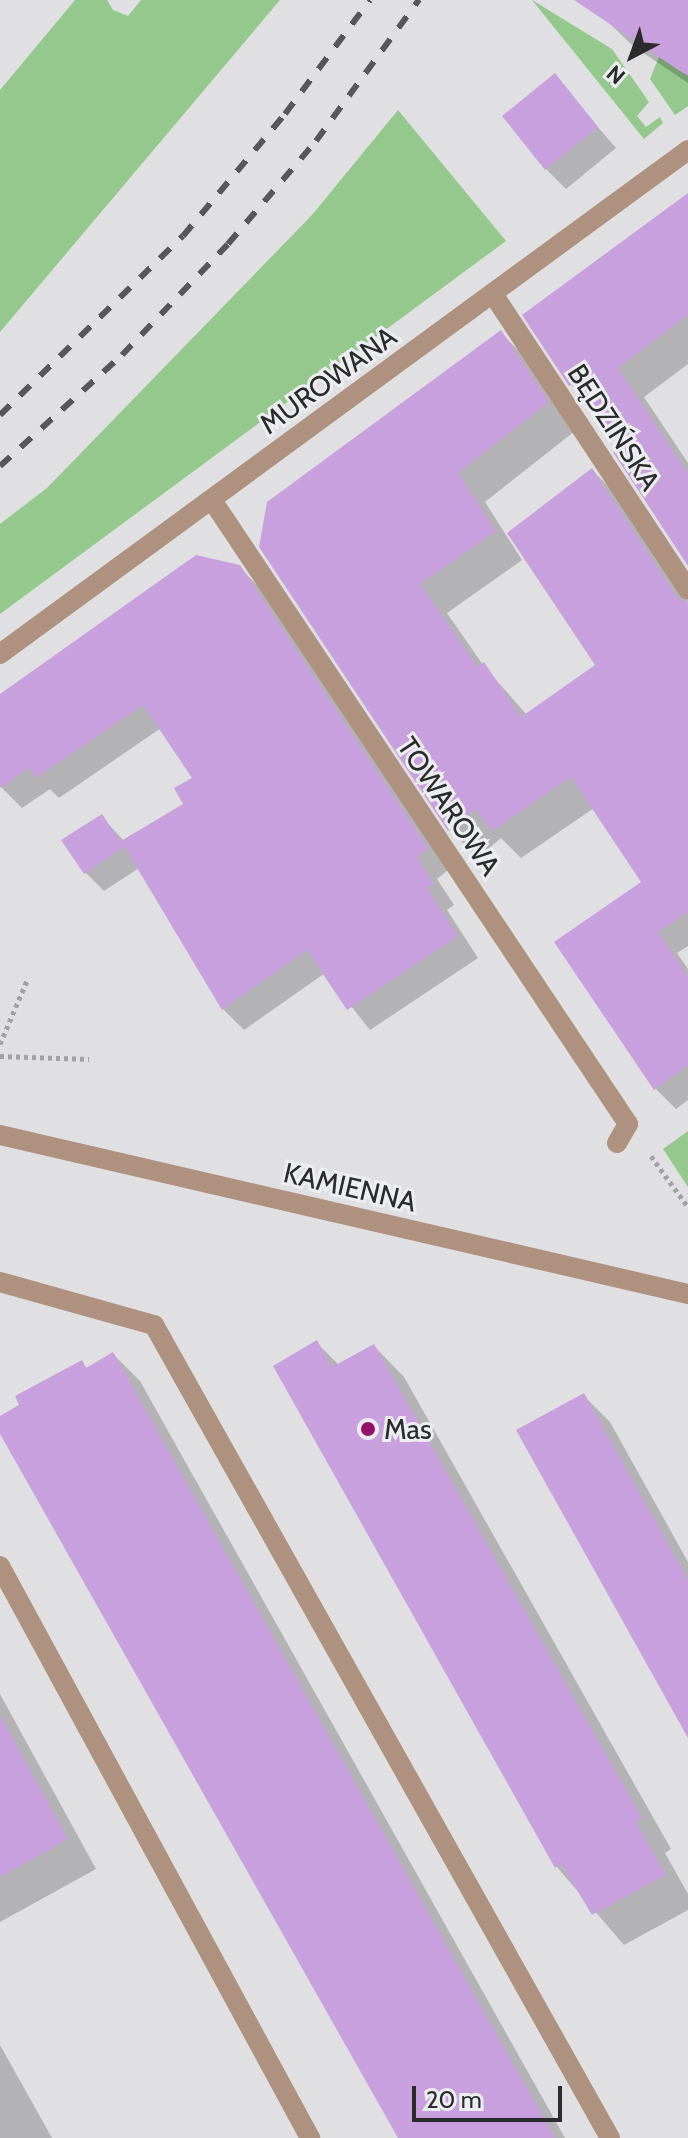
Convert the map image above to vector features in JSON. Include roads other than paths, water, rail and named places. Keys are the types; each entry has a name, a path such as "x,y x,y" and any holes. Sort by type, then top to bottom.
{"street":[{"name":"MUROWANA","path":"0,654 688,150"},
{"name":"BĘDZIŃSKA","path":"493,294 688,590"},
{"name":"TOWAROWA","path":"212,500 628,1124 617,1143"},
{"name":"KAMIENNA","path":"0,1135 688,1294"},
{"path":"0,1282 154,1325 610,2138"},
{"path":"0,1566 310,2138"}],"railway":[{"path":"0,415 183,236 285,114 370,0"},
{"path":"0,466 122,355 228,244 316,141 419,0"}],"place":[{"name":"Mas","path":"368,1429"}]}
